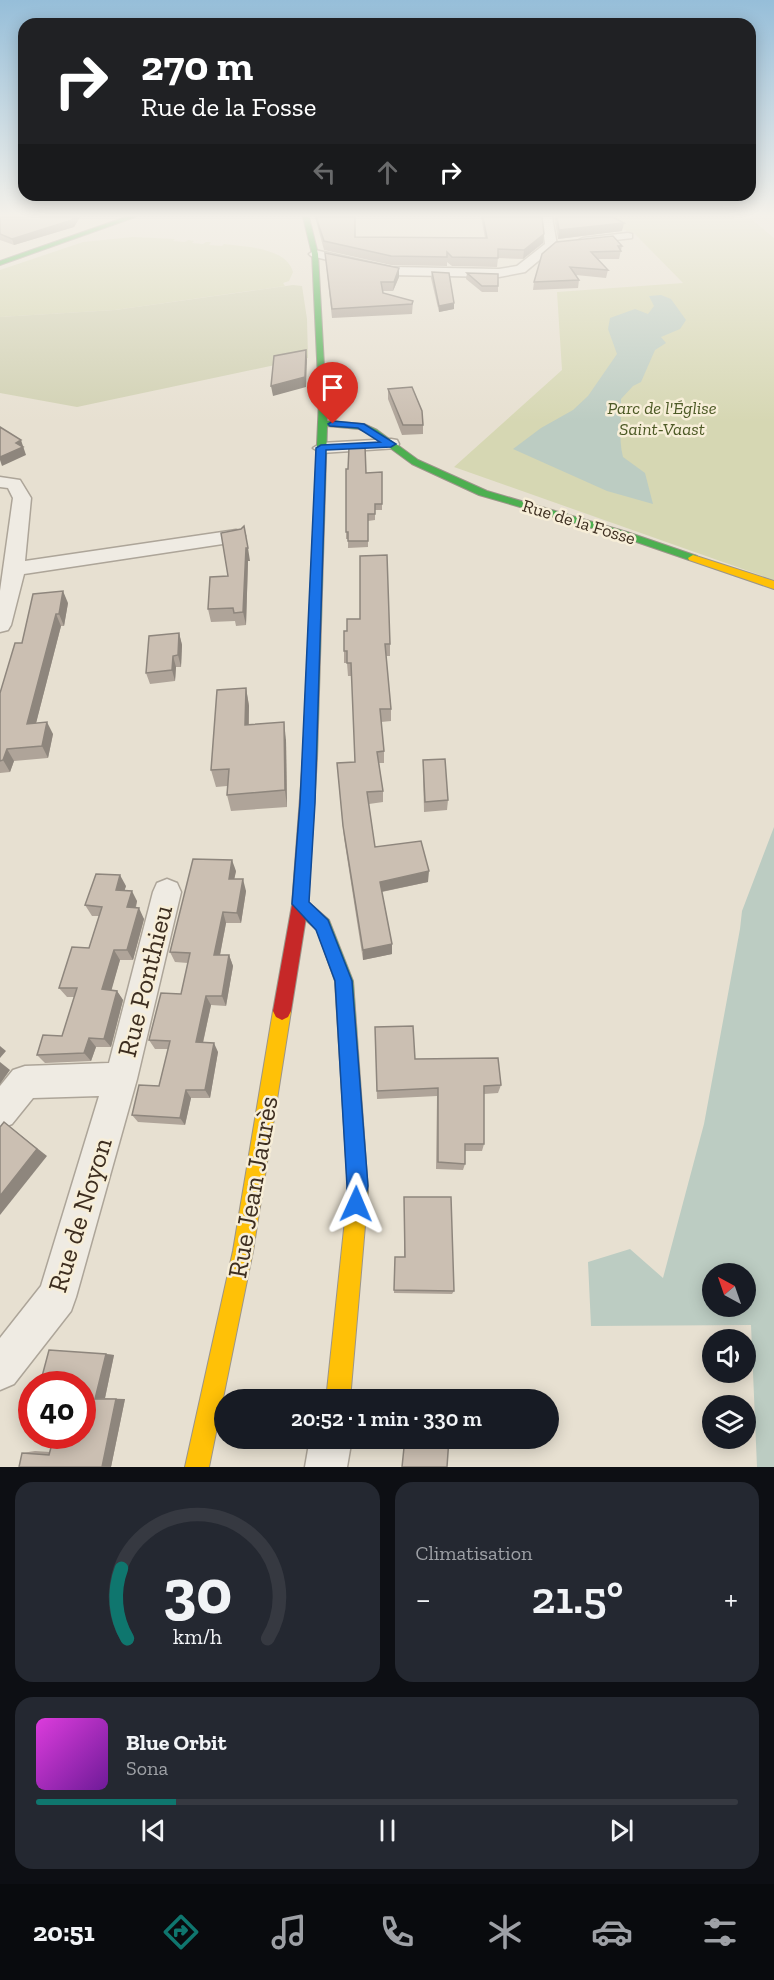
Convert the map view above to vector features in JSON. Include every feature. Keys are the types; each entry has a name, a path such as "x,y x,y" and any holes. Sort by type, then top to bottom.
{"main road":[{"name":"Rue Jean Jaurès","path":"197,1467 243,1251 300,904 308,803 322,423 316,285"},
{"name":"Rue de la Fosse","path":"322,423 361,426 415,462 483,493 623,534 774,585"},
{"path":"300,904 322,926 344,981 358,1186 339,1389"}],"street":[{"path":"321,448 391,444"},
{"path":"0,625 13,582 22,498 7,483"},
{"path":"14,569 236,536"},
{"name":"Rue Ponthieu","path":"0,1112 26,1082 121,1079 167,892"},
{"name":"Rue de Noyon","path":"0,1370 57,1297 121,1079"},
{"path":"326,1467 329,1449"}],"green space":[{"path":"0,285 285,286 115,310 0,317"},
{"path":"290,285 302,286 307,319 308,358 77,407 0,393 0,317 115,310"},
{"name":"Parc de l'Église Saint-Vaast","path":"649,285 774,285 774,580 454,467 562,370 557,292"}],"shaded area":[{"path":"661,295 671,299 686,320 680,329 661,337 666,343 655,350 641,382 633,386 621,399 620,435 623,457 645,473 653,504 607,491 513,449 541,428 573,410 588,396 617,354 608,329 610,318 635,309 648,314 654,306 649,296"},
{"path":"774,827 774,1467 757,1467 756,1395 754,1395 753,1383 756,1383 756,1329 751,1329 751,1325 591,1326 588,1262 630,1249 663,1278 704,1124 742,911"}],"building":[{"path":"329,285 382,285 383,293 413,301 412,304 332,309"},
{"path":"435,285 451,285 454,303 439,306"},
{"path":"306,350 305,377 271,386 274,356"},
{"path":"412,387 422,411 423,425 403,425 388,389"},
{"path":"0,427 21,440 16,443 23,447 0,457"},
{"path":"365,446 366,473 382,472 382,504 375,504 375,514 368,514 368,541 348,541 346,469 348,469 349,447"},
{"path":"244,526 248,548 246,548 243,612 234,613 233,608 208,609 210,577 228,576 221,533 241,529"},
{"path":"387,555 390,644 385,644 391,709 380,709 384,751 377,752 383,791 367,792 375,847 421,841 429,871 380,882 392,944 363,950 343,826 337,763 355,762 351,663 347,663 347,651 344,651 344,631 347,631 347,619 360,619 360,556"},
{"path":"63,591 59,614 56,614 27,724 47,722 42,746 7,749 3,760 0,761 0,693 15,643 22,643 33,594"},
{"path":"179,633 178,655 173,656 172,670 146,673 149,636"},
{"path":"246,688 245,725 284,722 285,790 227,795 229,769 211,770 217,690"},
{"path":"445,759 448,800 425,802 423,760"},
{"path":"193,859 232,860 229,879 243,879 237,913 223,912 214,955 229,955 222,996 206,996 196,1042 214,1043 205,1090 186,1090 180,1118 132,1115 139,1085 159,1086 170,1041 149,1040 161,993 181,994 190,953 170,952"},
{"path":"96,874 120,875 116,890 132,891 127,907 139,908 127,950 114,950 102,989 117,991 104,1039 89,1038 84,1053 37,1055 43,1035 62,1036 77,988 59,988 72,947 89,948 102,907 85,905"},
{"path":"413,1026 415,1059 498,1058 501,1085 484,1086 484,1144 465,1144 465,1164 438,1162 438,1088 377,1091 375,1027"},
{"path":"4,1122 37,1149 0,1196 0,1127"},
{"path":"404,1197 451,1197 454,1291 394,1290 395,1257 405,1257"},
{"path":"49,1350 106,1354 96,1395 96,1371 43,1371"},
{"path":"96,1399 116,1399 102,1467 19,1467 22,1453 49,1455 51,1449 96,1449"},
{"path":"404,1449 448,1449 447,1467 402,1467"}],"traffic: fast":[{"path":"310,758 323,400 317,285"},
{"path":"322,423 361,426 374,432 415,462 483,493 623,534 693,558"},
{"path":"300,905 323,925 344,981 358,1191"}],"traffic: slow":[{"path":"693,558 774,585"},
{"path":"197,1467 243,1251 282,1011"},
{"path":"339,1389 358,1191"}],"traffic: jam":[{"path":"282,1011 300,905 310,758"}],"route":[{"path":"333,424 361,426 391,444 321,448 308,803 300,904 322,926 344,981 358,1186 356,1204"}]}
